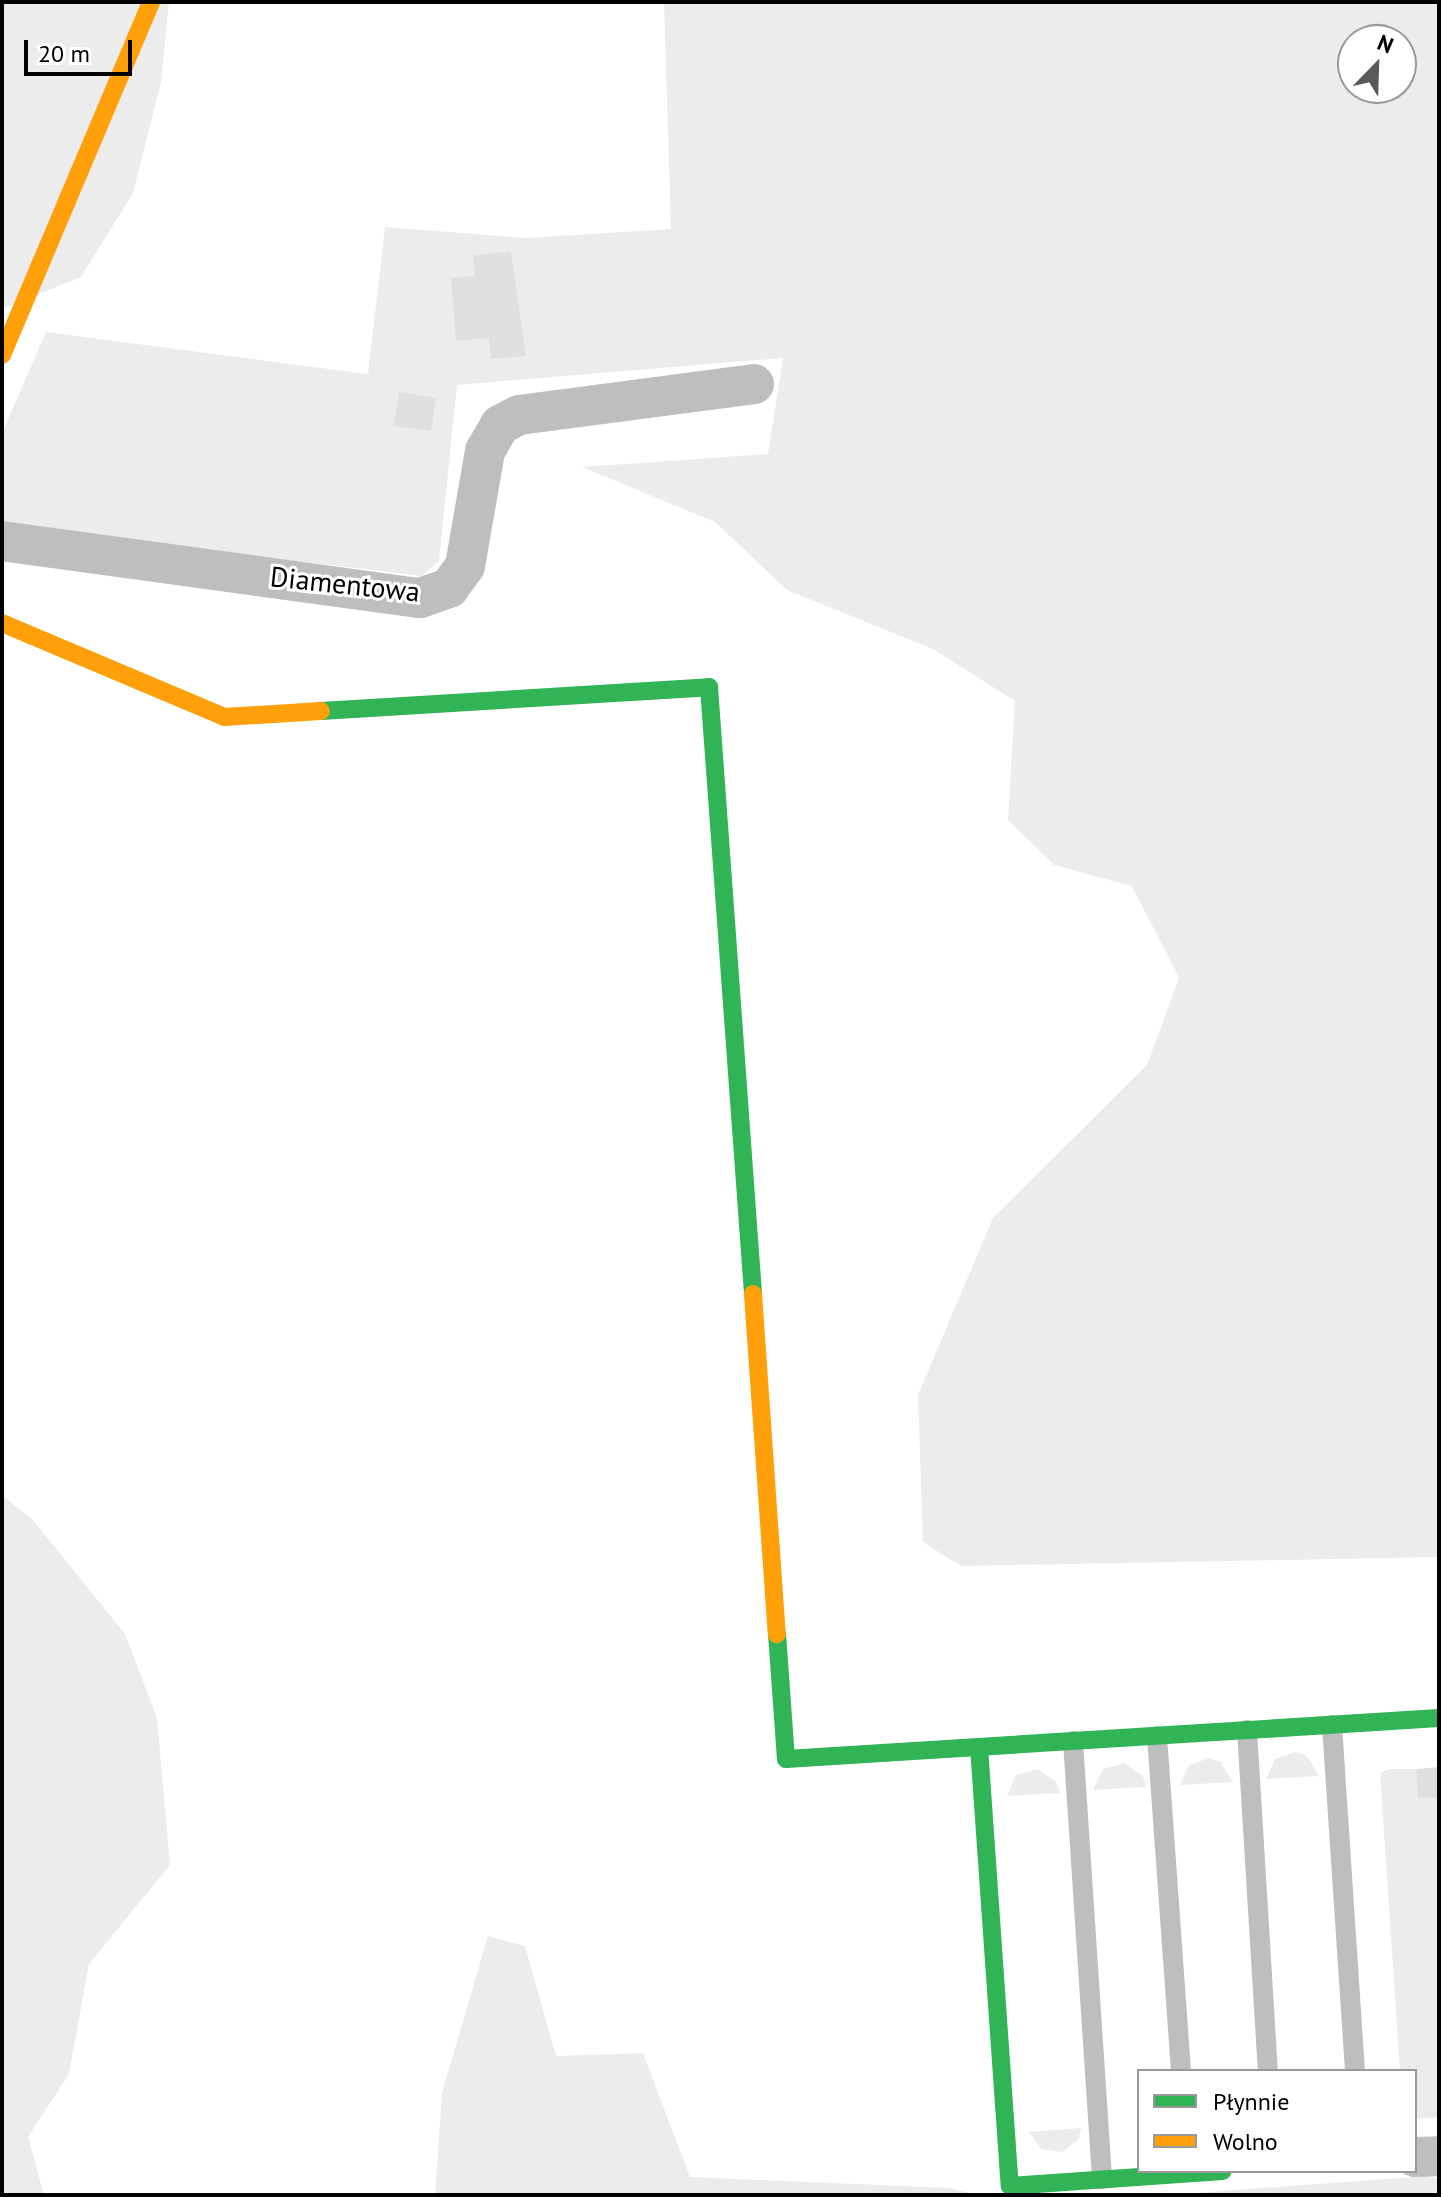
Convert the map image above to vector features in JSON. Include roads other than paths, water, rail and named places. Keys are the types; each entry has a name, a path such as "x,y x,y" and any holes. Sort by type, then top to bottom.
{"street":[{"path":"2,355 151,2"},
{"name":"Diamentowa","path":"2,541 420,598 449,588 465,566 485,451 500,425 519,415 754,384"},
{"path":"2,623 224,717 709,687 786,1759 1439,1718"},
{"path":"979,1747 1010,2186 1176,2173"},
{"path":"1417,2157 1439,2156"}],"lane":[{"path":"1332,1725 1355,2069"},
{"path":"1247,1730 1268,2069"},
{"path":"1157,1736 1181,2069"},
{"path":"1073,1741 1102,2179"}]}
